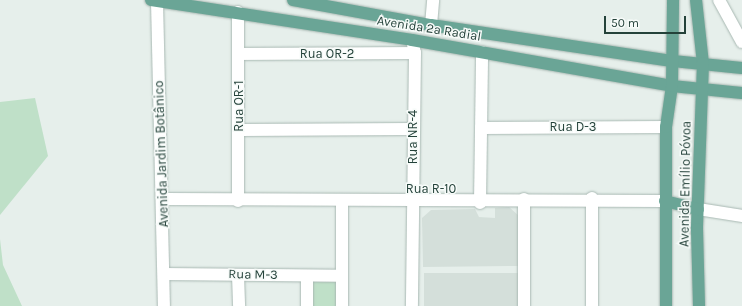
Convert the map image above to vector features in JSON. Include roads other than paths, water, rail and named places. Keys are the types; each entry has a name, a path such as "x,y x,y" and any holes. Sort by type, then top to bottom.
{"main road":[{"name":"Avenida 2ª Radial","path":"293,0 431,25 673,61 742,68"},
{"name":"Avenida Emílio Póvoa","path":"666,306 666,127 672,86 673,0"},
{"name":"Avenida Emílio Póvoa","path":"696,0 703,63 698,209 699,306"},
{"name":"Avenida 2ª Radial","path":"154,1 238,12 412,40 672,86 703,87 742,93"},
{"name":"Rua R-10","path":"666,201 698,209"}],"street":[{"path":"431,25 432,0"},
{"path":"719,0 742,42"},
{"name":"Avenida Jardim Botânico","path":"154,1 164,199 164,306"},
{"name":"Rua OR-1","path":"238,12 240,130 238,201"},
{"name":"Rua NR-4","path":"412,40 415,53 412,129 412,306"},
{"path":"480,203 482,52"},
{"name":"Rua OR-2","path":"239,54 415,53"},
{"name":"Rua D-3","path":"481,128 666,127"},
{"path":"240,130 412,129"},
{"path":"592,198 592,306"},
{"name":"Rua R-10","path":"164,199 413,203 480,203 524,199 592,198 666,201"},
{"path":"524,199 524,306"},
{"path":"342,202 342,306"},
{"path":"698,209 742,216"},
{"name":"Rua M-3","path":"164,274 307,277 342,276"},
{"path":"238,275 239,306"},
{"path":"307,277 307,306"}]}
